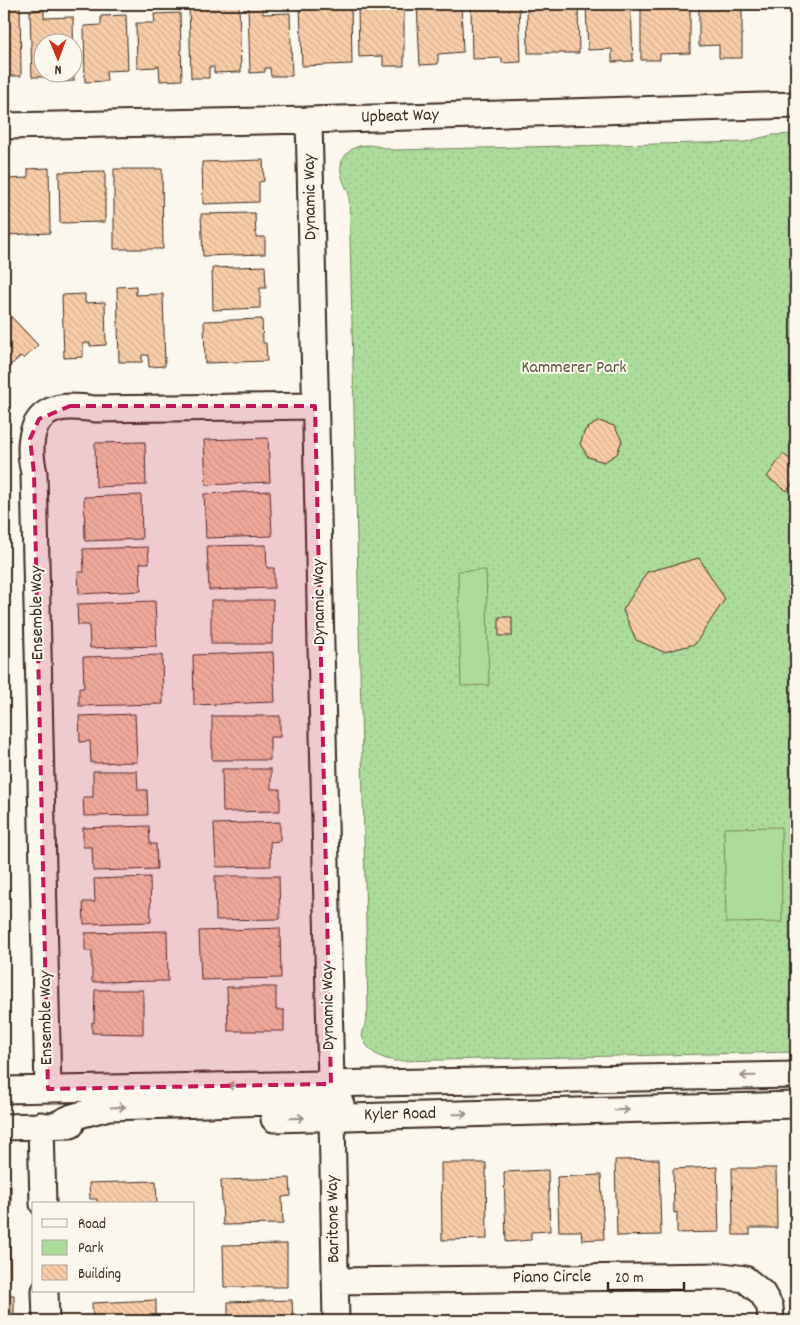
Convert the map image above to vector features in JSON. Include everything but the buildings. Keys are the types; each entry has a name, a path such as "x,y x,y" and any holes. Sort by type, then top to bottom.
{"street":[{"name":"Upbeat Way","path":"4,126 309,120 796,105"},
{"name":"Dynamic Way","path":"309,120 331,1084"},
{"name":"Ensemble Way","path":"48,1089 34,473 30,457 30,439 39,419 52,411 70,406 95,409 315,406"},
{"name":"Kyler Road","path":"4,1090 796,1075"},
{"path":"332,1117 340,1105 354,1099 523,1094 562,1088 598,1079"},
{"path":"43,1202 48,1125 109,1107 304,1101 319,1096 331,1084"},
{"name":"Kyler Road","path":"4,1127 796,1105"},
{"name":"Baritone Way","path":"332,1117 336,1321"},
{"name":"Piano Circle","path":"336,1281 723,1276 745,1279 762,1294 770,1307 772,1321"},
{"path":"45,1292 46,1321"}],"highlighted area":[{"path":"70,406 315,406 331,1084 48,1089 34,473 30,439 39,419"}],"green space":[{"name":"Kammerer Park","path":"796,134 796,1052 395,1061 379,1056 367,1046 362,1036 368,1011 349,194 341,174 343,159 355,147 367,145 393,150 745,142 772,135"},
{"path":"486,570 489,685 461,686 458,571"},
{"path":"781,827 782,922 726,923 724,828"}]}
